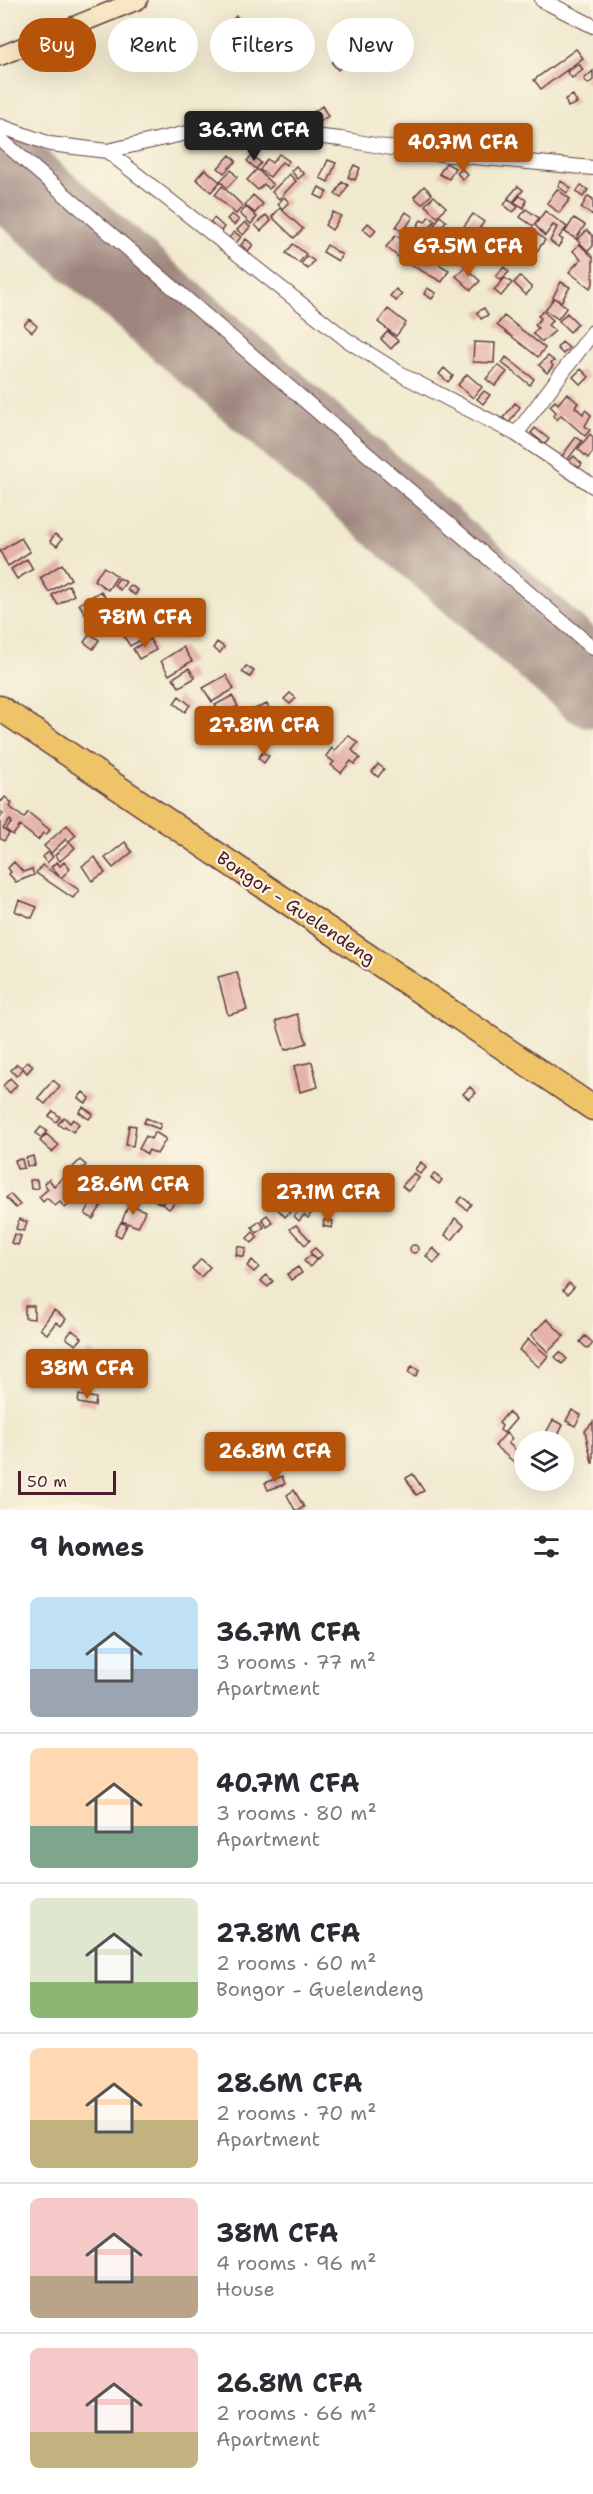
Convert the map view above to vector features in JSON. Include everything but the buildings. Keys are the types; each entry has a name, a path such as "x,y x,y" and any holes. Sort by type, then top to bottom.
{"highway":[{"name":"Bongor - Guelendeng","path":"0,708 593,1108"}],"street":[{"path":"0,56 138,0"},
{"path":"542,0 593,26"},
{"path":"0,126 50,144 107,151 187,133 276,132 408,151 593,168"},
{"path":"0,139 593,648"},
{"path":"107,151 347,340 406,377 516,434 593,486"},
{"path":"516,434 593,332"}],"runway":[{"path":"0,168 593,684"}]}
